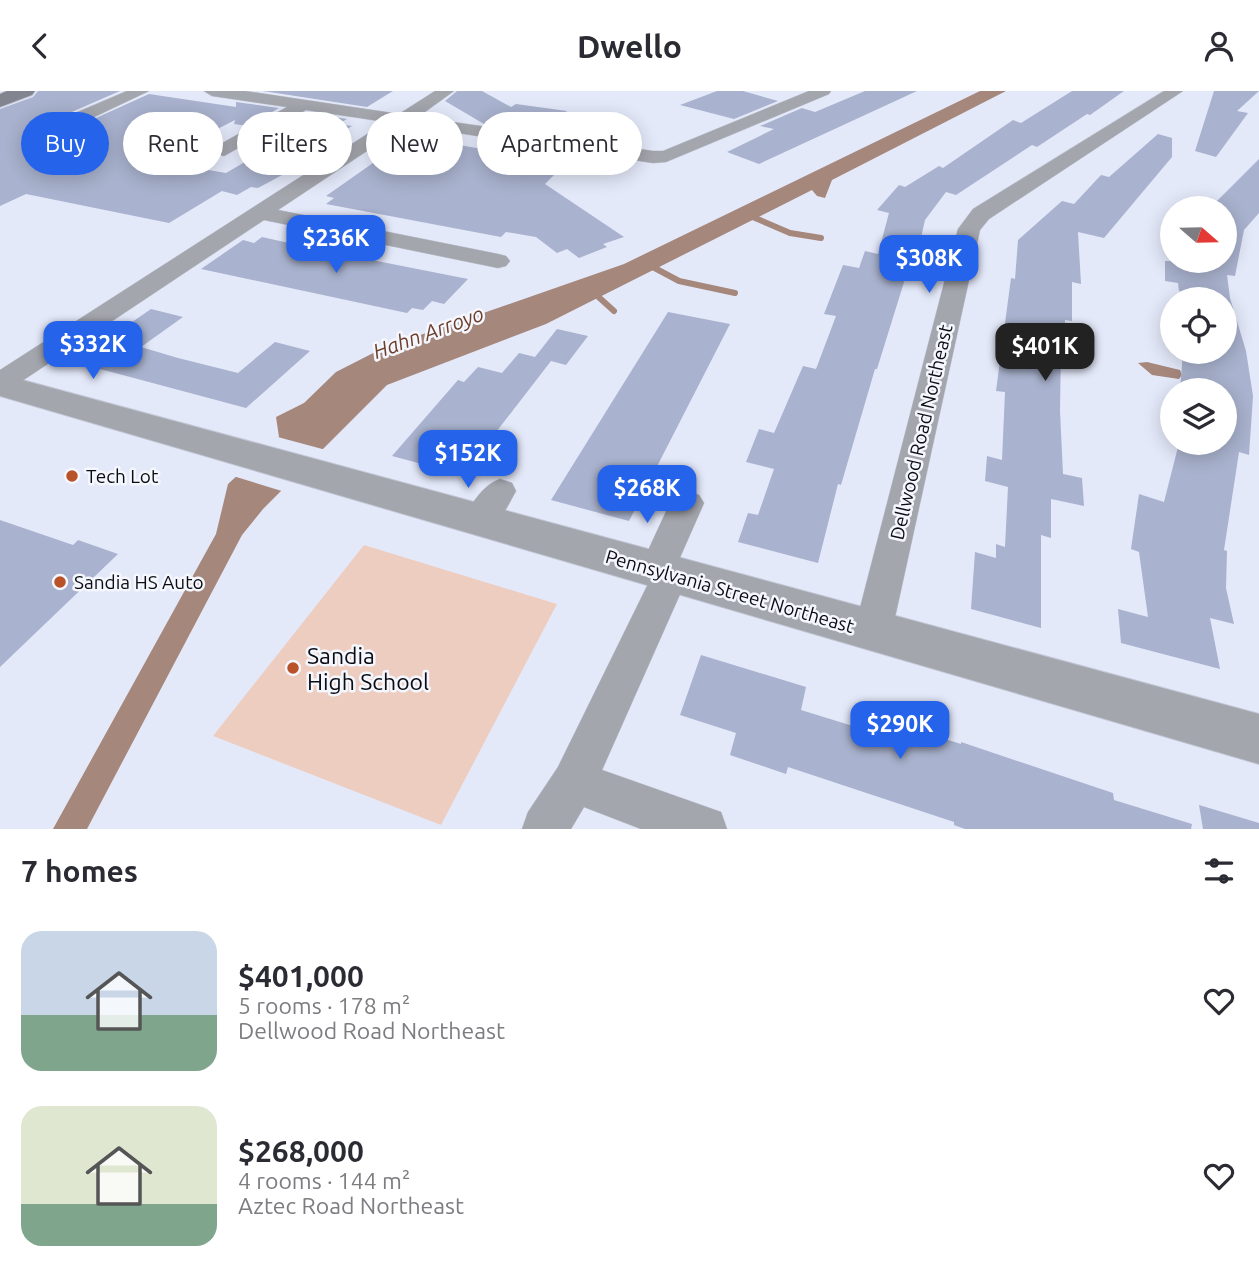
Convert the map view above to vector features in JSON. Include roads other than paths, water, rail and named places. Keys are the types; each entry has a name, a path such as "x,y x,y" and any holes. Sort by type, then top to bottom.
{"main road":[{"path":"0,100 25,91"}],"street":[{"path":"93,112 141,91"},
{"path":"212,91 366,114"},
{"path":"414,112 446,91"},
{"path":"463,128 637,156 666,156 823,91"},
{"name":"Dellwood Road Northeast","path":"873,631 969,229 981,214 1175,91"},
{"path":"224,150 303,105"},
{"path":"0,384 366,143"},
{"path":"261,213 498,261"},
{"name":"Pennsylvania Street Northeast","path":"0,384 307,472 490,506 664,572 1259,739"},
{"path":"545,829 575,782 664,572 687,503"},
{"path":"575,782 704,829"}],"waterway":[{"path":"748,215 790,233 821,238"},
{"path":"649,265 679,281 735,293"},
{"path":"593,292 614,311"}],"place":[{"name":"Tech Lot","path":"72,476"},
{"name":"Sandia HS Auto","path":"60,582"},
{"name":"Sandia High School","path":"293,668"}],"water label":[{"name":"Hahn Arroyo","path":"428,332"}]}
